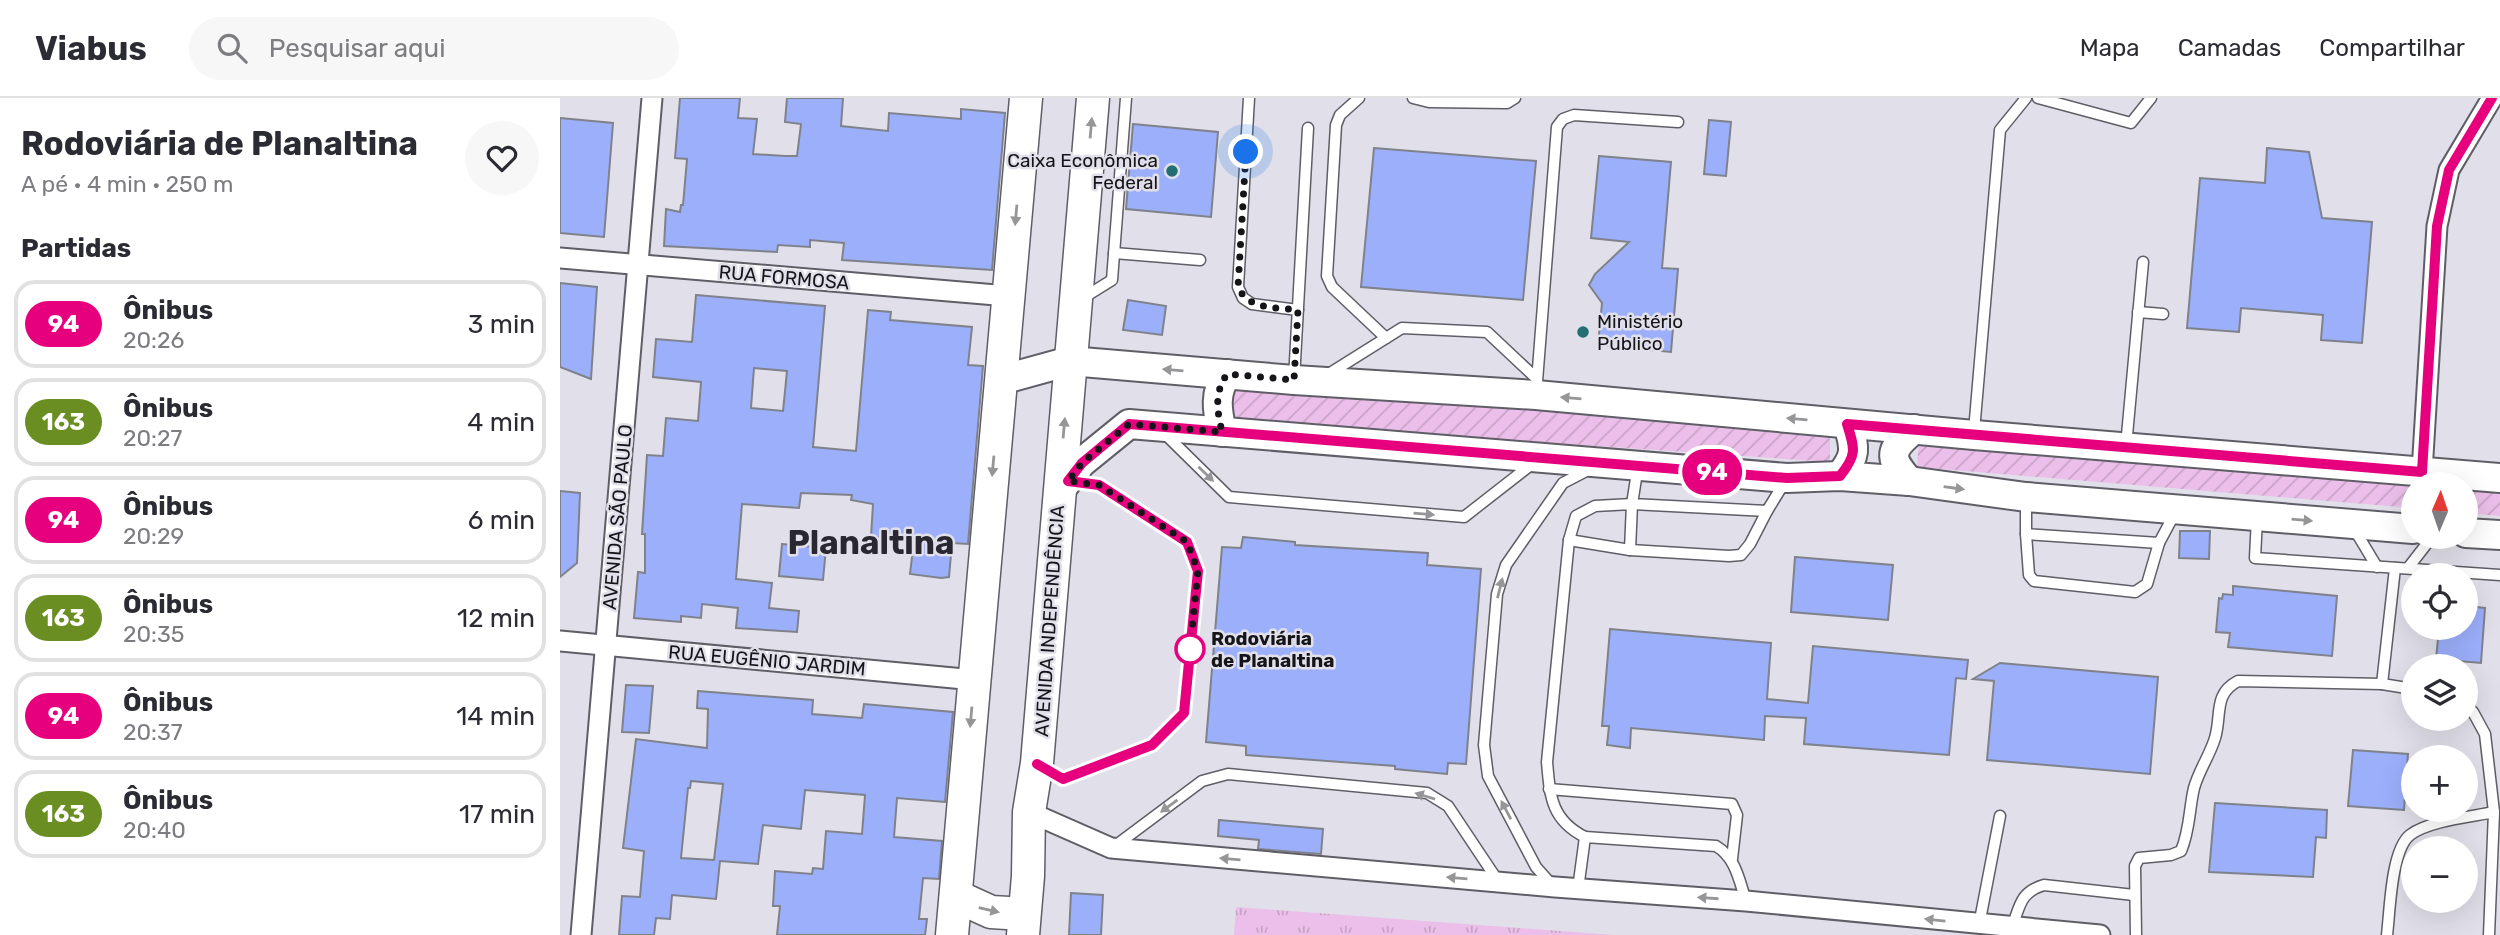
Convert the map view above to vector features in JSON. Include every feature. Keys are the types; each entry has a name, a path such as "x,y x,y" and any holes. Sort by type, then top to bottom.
{"main road":[{"path":"952,935 1026,98"},
{"name":"AVENIDA INDEPENDÊNCIA","path":"1027,913 1029,812 1037,764 1063,486 1070,361 1093,98"},
{"path":"956,896 991,912 1027,913"}],"street":[{"name":"AVENIDA SÃO PAULO","path":"581,935 652,98"},
{"path":"1001,380 1070,361 1306,380 1536,386 1847,424 2422,472 2437,226 2449,170 2492,98"},
{"name":"RUA FORMOSA","path":"560,258 1008,296"},
{"path":"1222,432 1217,409 1218,393 1227,374"},
{"path":"1063,486 1082,463 1129,424 1787,478 1840,476 1909,481 2026,498 2401,528"},
{"path":"1840,476 1851,462 1855,451 1847,424"},
{"path":"1909,481 1898,468 1894,456 1897,444 1914,429"},
{"path":"2478,476 2500,478"},
{"path":"2478,534 2500,535"},
{"name":"RUA EUGÊNIO JARDIM","path":"560,640 975,680"},
{"path":"1029,812 1111,848 1746,901 2040,932 2100,935"}],"lane":[{"path":"1075,303 1112,280 1126,98"},
{"path":"1250,98 1238,287 1243,298 1251,304 1298,310"},
{"path":"1359,98 1340,115 1336,125 1327,276 1332,287 1386,338"},
{"path":"1413,98 1429,102 1507,103 1515,98"},
{"path":"1974,435 2000,130 2026,98"},
{"path":"2038,98 2132,123 2151,98"},
{"path":"1536,386 1557,127 1563,119 1574,115 1678,122"},
{"path":"1308,128 1298,310 1306,380 1402,328 1487,332 1536,386"},
{"path":"1114,253 1200,260"},
{"path":"2125,448 2143,262"},
{"path":"2138,312 2163,314"},
{"path":"1157,427 1229,497 1464,517 1540,458"},
{"path":"1555,887 1536,867 1488,776 1484,745 1497,594 1506,565 1563,483 1601,463"},
{"path":"1630,550 1632,503 1638,466"},
{"path":"1569,540 1630,550 1741,555 1751,544 1787,478"},
{"path":"1037,764 1063,779 1152,745 1184,713 1198,571 1187,542 1099,485 1063,486"},
{"path":"2026,498 2029,575 2034,581 2135,592 2147,584 2159,543 2177,510"},
{"path":"1746,901 1732,859 1727,852 1716,846 1584,837 1567,828 1556,812 1549,789 1547,762 1569,540 1576,516 1595,506 1632,503 1767,512"},
{"path":"2257,516 2255,558 2401,568"},
{"path":"2351,524 2377,567"},
{"path":"2026,534 2159,543"},
{"path":"2382,684 2395,568"},
{"path":"2478,573 2500,575"},
{"path":"2136,935 2135,866 2139,858 2171,855 2181,851 2187,838 2194,787 2216,737 2221,698 2227,687 2238,681 2382,684 2401,687"},
{"path":"2478,721 2485,734 2494,812 2489,935"},
{"path":"1111,848 1202,781 1228,774 1427,793 1448,806 1499,882"},
{"path":"1549,789 1732,804 1737,815 1732,859"},
{"path":"2387,935 2398,852 2409,836 2428,826 2494,812"},
{"path":"1979,925 2000,816"},
{"path":"1578,889 1584,837"},
{"path":"2012,928 2024,896 2032,889 2044,886 2134,895"}],"green space":[{"path":"1235,385 1830,430 1830,462 1231,421"},
{"path":"1919,439 2401,484 2401,507 1917,467"},
{"path":"2478,487 2500,489 2500,516 2478,514"},
{"path":"1236,907 1614,935 1234,935"}],"building":[{"path":"680,98 740,98 738,118 757,119 753,154 785,156 797,156 801,124 785,122 787,98 843,98 841,126 888,131 889,113 961,119 961,109 1005,113 992,270 842,260 844,243 810,240 810,247 778,245 777,252 664,246 666,209 680,212 683,205 687,159 675,158"},
{"path":"560,118 613,123 604,237 560,233"},
{"path":"1709,120 1731,122 1726,176 1704,174"},
{"name":"Caixa Econômica Federal","path":"1133,124 1218,132 1211,217 1126,209"},
{"path":"1374,148 1536,161 1523,300 1361,287"},
{"path":"2267,148 2309,152 2322,218 2372,222 2362,343 2321,340 2323,315 2241,308 2239,332 2187,328 2200,178 2265,183"},
{"path":"1599,156 1671,162 1662,268 1678,269 1671,352 1598,345 1602,303 1589,285 1595,274 1629,242 1591,238"},
{"path":"560,283 597,287 591,379 560,367"},
{"path":"696,295 825,306 813,447 856,451 868,310 891,312 890,320 972,327 968,365 983,366 968,544 952,543 949,577 910,574 914,540 871,537 873,504 851,500 852,495 801,493 799,508 742,504 736,579 772,583 769,608 799,611 797,632 736,628 738,608 702,604 701,618 681,616 681,622 634,618 638,572 645,573 645,534 642,534 647,455 663,456 666,418 698,421 701,382 653,377 656,339 692,342","holes":["754,368 787,371 783,411 751,408"]},
{"path":"1128,300 1166,306 1162,335 1123,330"},
{"path":"560,491 580,493 577,563 560,577"},
{"path":"2180,531 2210,531 2209,559 2179,558"},
{"name":"Rodoviária de Planaltina","path":"1243,537 1295,542 1295,545 1428,553 1427,565 1481,569 1466,764 1448,763 1447,774 1395,769 1395,766 1246,755 1246,746 1206,742 1222,547 1241,548"},
{"path":"782,544 826,548 823,580 779,576"},
{"path":"1795,557 1893,565 1888,620 1791,612"},
{"path":"2233,586 2337,596 2332,656 2228,647 2230,633 2216,632 2219,598 2222,599 2223,594 2233,595"},
{"path":"2478,607 2485,608 2481,663 2478,663 2478,654 2436,654 2438,640 2478,640"},
{"path":"1610,629 1771,643 1767,699 1808,703 1813,646 1968,660 1966,679 1956,678 1949,755 1804,744 1806,718 1765,716 1764,740 1631,728 1630,748 1607,745 1609,726 1602,726"},
{"path":"2000,663 2158,677 2150,774 1987,760 1994,681 1973,679"},
{"path":"626,685 653,686 649,733 622,732"},
{"path":"698,691 813,700 812,714 862,718 864,704 953,712 945,802 897,798 894,837 942,841 939,879 923,878 919,919 927,919 925,935 777,935 780,906 773,906 775,871 812,874 813,868 823,869 826,831 862,834 865,795 805,790 801,829 763,825 758,864 720,861 716,899 672,895 670,919 656,918 654,935 619,935 622,896 640,897 644,851 623,848 636,739 707,748 708,709 697,708","holes":["691,781 723,784 714,860 681,858"]},
{"path":"2353,750 2401,753 2401,810 2348,806"},
{"path":"2215,803 2327,810 2326,838 2316,837 2313,877 2209,872"},
{"path":"1219,820 1323,829 1321,854 1258,849 1259,840 1218,836"},
{"path":"1071,893 1103,895 1101,935 1069,935"}],"bus line":[{"name":"94","path":"1037,764 1063,779 1152,745 1184,713 1198,571 1187,542 1099,485 1068,481 1082,463 1129,424 1787,478 1840,476 1851,462 1855,451 1847,424 2422,472 2437,226 2449,170 2492,98"}],"place":[{"name":"Caixa Econômica Federal","path":"1172,171"},
{"name":"Ministério Público","path":"1583,332"},
{"name":"Rodoviária de Planaltina","path":"1190,649"}],"district":[{"name":"Planaltina","path":"871,542"}],"route":[{"path":"1190,649 1198,571 1187,542 1099,485 1068,481 1082,463 1129,424 1222,432 1217,409 1218,393 1227,374 1294,380 1298,310 1251,304 1243,298 1238,287 1246,152"}]}
